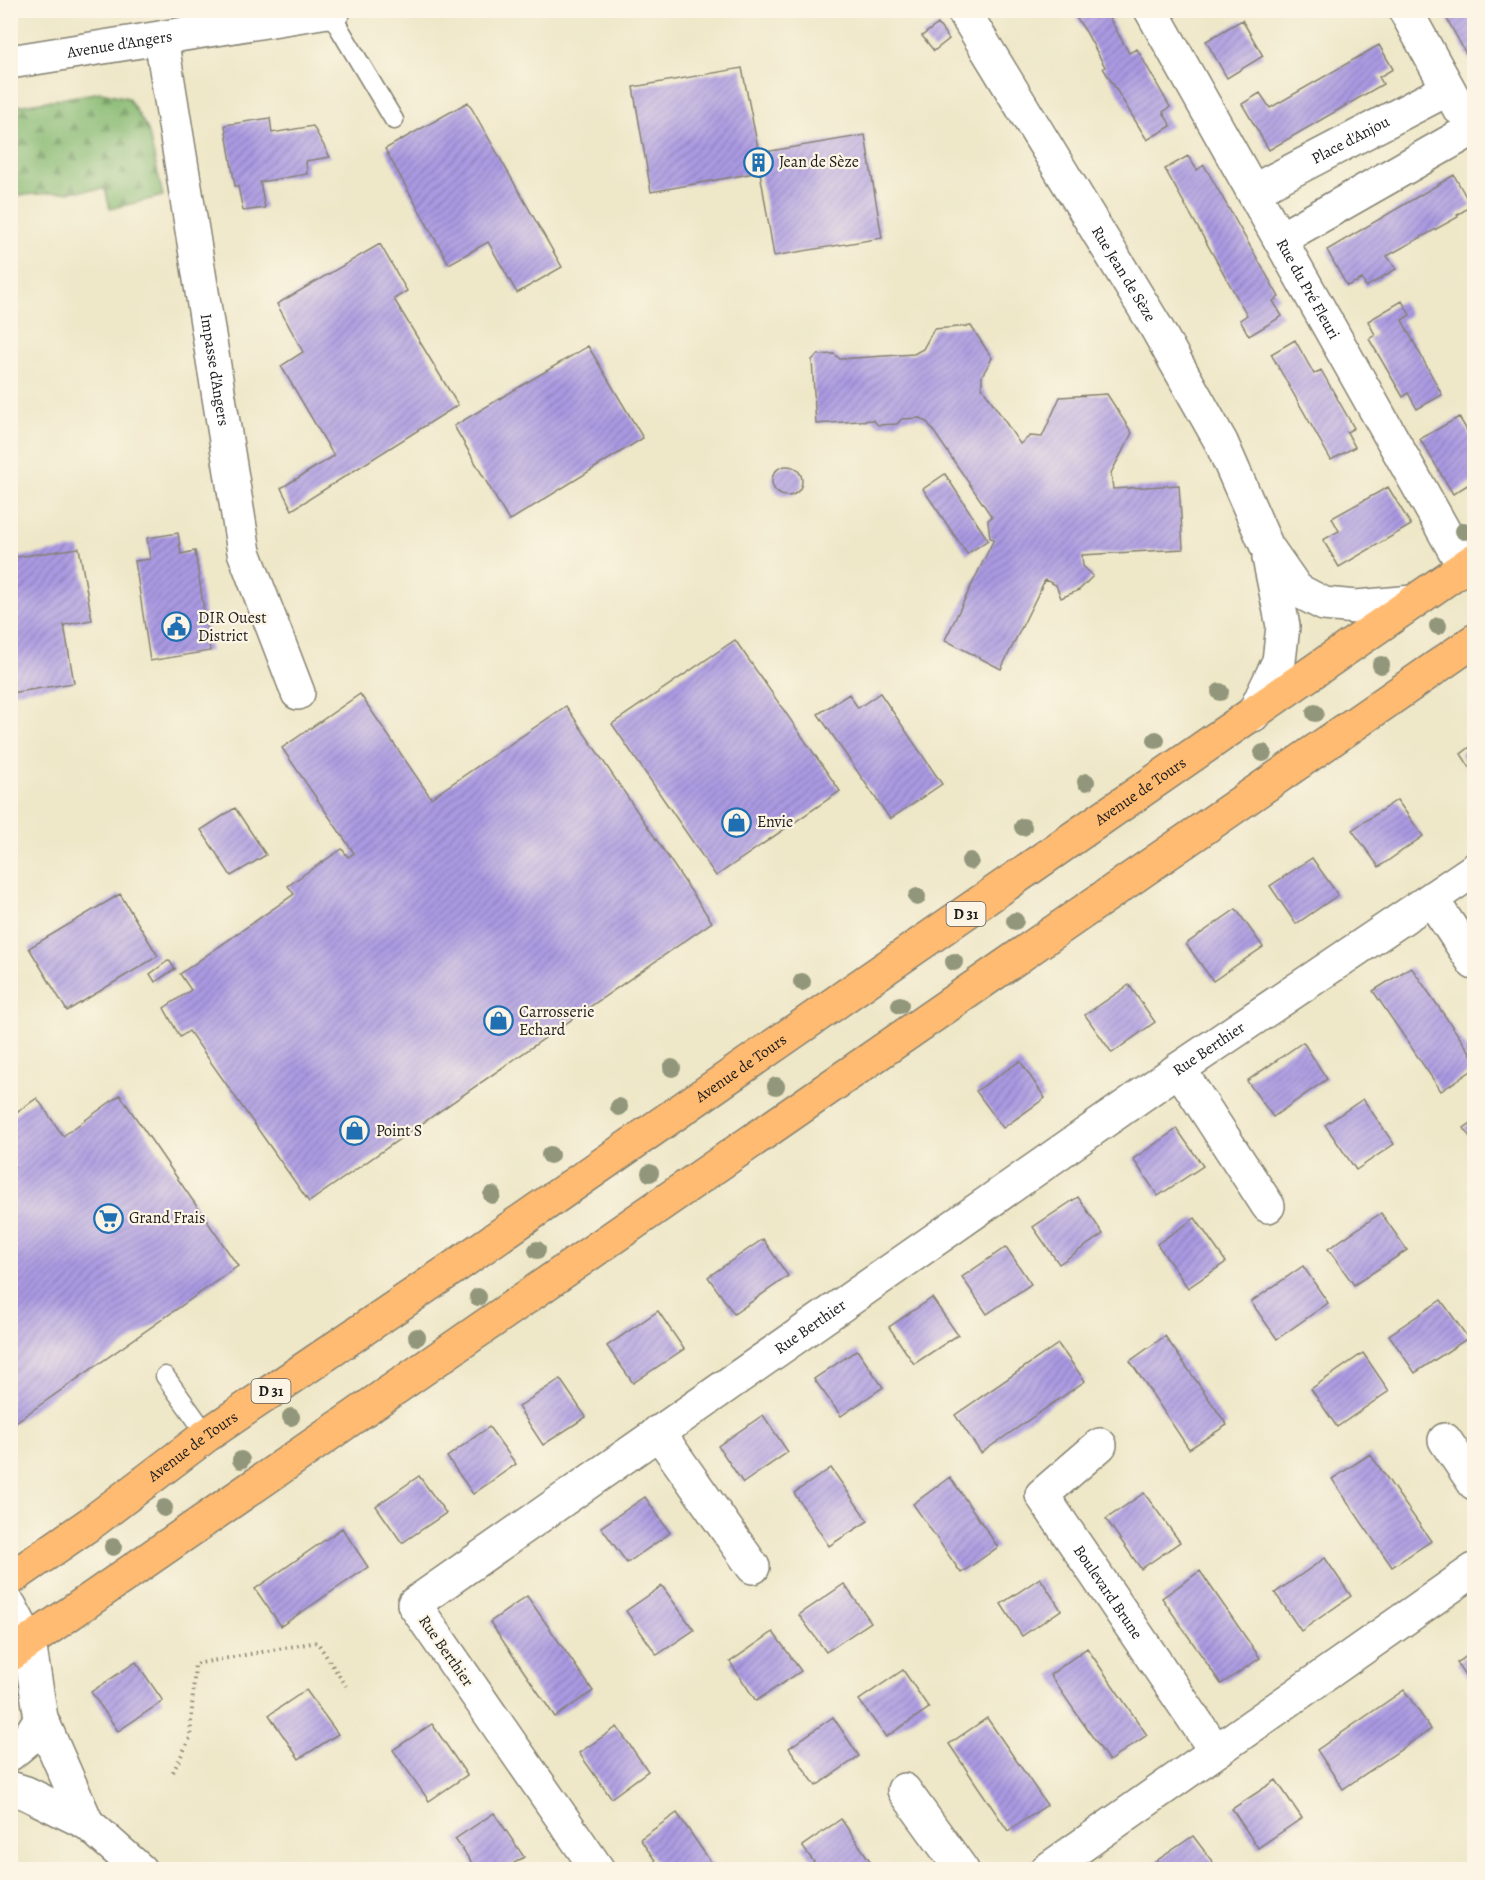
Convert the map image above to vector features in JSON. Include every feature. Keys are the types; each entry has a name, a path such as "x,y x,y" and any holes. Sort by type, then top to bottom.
{"main road":[{"name":"Avenue de Tours","path":"10,1578 91,1523 207,1435 456,1266 1469,564"},
{"path":"20,1648 1474,641"}],"street":[{"name":"Avenue d'Angers","path":"10,62 334,10"},
{"name":"Rue Jean de Sèze","path":"963,10 1156,327 1221,442 1267,548 1283,626 1279,661 1253,715"},
{"name":"Rue du Pré Fleuri","path":"1151,10 1280,239 1469,564"},
{"path":"1280,239 1473,133 1405,10"},
{"name":"Impasse d'Angers","path":"160,38 244,552 298,693"},
{"name":"Place d'Anjou","path":"1253,191 1448,88"},
{"name":"Rue Jean de Sèze","path":"1267,548 1297,590 1324,604 1356,607 1413,602"},
{"name":"Rue Berthier","path":"598,1869 414,1604 1179,1069 1432,901 1474,870"},
{"path":"1432,901 1474,963"},
{"path":"1179,1069 1268,1206"},
{"path":"658,1432 753,1568"},
{"path":"1445,1440 1474,1483"},
{"name":"Boulevard Brune","path":"1100,1445 1042,1495 1215,1750"},
{"path":"1047,1869 1474,1570"},
{"path":"10,1606 41,1718 87,1823 127,1866"},
{"path":"10,1754 27,1740 41,1718"},
{"path":"10,1788 26,1793 87,1823"},
{"path":"904,1790 962,1869"}],"lane":[{"path":"329,11 394,120"},
{"path":"165,1376 207,1435"}],"path":[{"path":"172,1772 190,1738 195,1664 317,1642 346,1686"}],"green space":[{"path":"101,92 128,98 148,130 163,196 110,209 105,189 11,196 11,107"}],"building":[{"path":"1071,10 1115,10 1117,14 1110,19 1129,53 1137,49 1170,107 1163,112 1171,126 1147,140 1103,68 1105,67 1086,32"},
{"path":"1442,10 1474,10 1474,68 1459,41"},
{"path":"1242,20 1263,56 1227,78 1206,41"},
{"path":"938,24 949,39 934,51 922,36"},
{"path":"1379,45 1393,69 1379,77 1383,84 1269,150 1242,104 1260,93 1270,108"},
{"name":"Jean de Sèze","path":"742,68 759,153 865,135 882,238 774,256 760,172 651,192 633,87"},
{"path":"468,102 562,267 517,293 488,242 449,264 385,149"},
{"path":"270,118 272,133 313,126 330,157 306,161 307,174 260,182 265,208 243,211 238,186 235,186 225,125"},
{"path":"1188,156 1197,170 1204,165 1279,297 1273,301 1282,316 1249,336 1240,320 1247,315 1165,169"},
{"path":"1454,175 1471,206 1457,215 1458,217 1387,256 1396,269 1366,287 1362,279 1347,286 1327,250"},
{"path":"380,244 407,291 394,299 458,405 292,510 281,488 334,456 281,366 303,352 277,304"},
{"path":"1402,301 1410,315 1402,320 1442,395 1417,409 1408,393 1403,397 1369,339 1375,335 1368,321"},
{"path":"971,326 992,358 982,376 982,387 1020,444 1030,436 1042,437 1060,397 1107,394 1132,433 1111,473 1113,489 1179,485 1183,549 1082,555 1083,566 1093,576 1079,590 1061,598 1056,585 1045,580 1001,669 945,640 994,539 990,538 988,520 992,517 928,423 920,418 902,419 897,424 878,425 873,420 816,424 812,360 817,355 834,354 840,359 914,354 923,349 934,329"},
{"path":"1295,340 1314,374 1321,370 1354,428 1347,432 1355,447 1331,460 1271,354"},
{"path":"588,346 643,438 509,521 454,426"},
{"path":"1459,417 1474,442 1474,481 1453,494 1420,439"},
{"path":"787,466 798,470 802,481 798,492 787,496 776,492 772,481 776,470"},
{"path":"945,474 988,540 967,554 923,489"},
{"path":"1388,487 1411,525 1339,567 1323,540 1339,531 1332,518"},
{"path":"178,533 181,554 195,551 210,651 150,661 135,561 150,559 147,538"},
{"path":"79,548 92,620 64,625 74,683 10,693 10,558"},
{"path":"735,640 840,791 716,876 612,724"},
{"path":"880,693 942,784 890,819 818,714 849,694 858,708"},
{"path":"360,694 431,798 566,706 712,922 309,1202 189,1031 180,1037 164,1008 191,990 180,974 294,894 288,886 303,875 342,849 348,857 354,853 282,748"},
{"path":"1474,744 1474,774 1461,754"},
{"path":"1397,800 1423,836 1379,867 1352,830"},
{"path":"235,808 266,855 231,876 201,830"},
{"path":"1312,858 1338,895 1296,924 1270,886"},
{"path":"120,894 158,956 67,1011 29,948"},
{"path":"1236,909 1263,947 1213,981 1186,944"},
{"path":"169,960 175,969 155,982 150,974"},
{"path":"1411,967 1474,1058 1474,1069 1441,1091 1373,991"},
{"path":"1129,985 1155,1022 1112,1053 1085,1015"},
{"path":"1303,1042 1327,1079 1273,1117 1247,1081"},
{"path":"1020,1061 1045,1098 1003,1128 976,1091"},
{"name":"Grand Frais","path":"120,1095 238,1266 10,1426 10,1170 15,1167 10,1160 10,1117 37,1098 63,1136"},
{"path":"1363,1099 1394,1144 1356,1170 1325,1125"},
{"path":"1474,1121 1474,1143 1464,1128"},
{"path":"1177,1129 1203,1166 1158,1196 1133,1159"},
{"path":"1078,1197 1103,1234 1059,1264 1033,1227"},
{"path":"1381,1213 1407,1250 1354,1285 1328,1249"},
{"path":"1195,1218 1226,1262 1188,1288 1157,1244"},
{"path":"763,1239 788,1276 734,1314 708,1277"},
{"path":"1006,1247 1031,1284 987,1314 962,1277"},
{"path":"1303,1266 1328,1303 1277,1339 1251,1302"},
{"path":"932,1298 958,1335 914,1364 889,1327"},
{"path":"1441,1300 1468,1338 1415,1373 1389,1335"},
{"path":"658,1311 684,1349 633,1383 607,1346"},
{"path":"1165,1336 1227,1425 1189,1449 1130,1361"},
{"path":"1058,1344 1085,1381 981,1453 955,1415"},
{"path":"857,1350 883,1387 841,1416 814,1379"},
{"path":"1363,1353 1389,1391 1337,1427 1311,1389"},
{"path":"560,1379 586,1417 543,1445 518,1407"},
{"path":"763,1415 788,1452 743,1483 718,1446"},
{"path":"489,1427 516,1464 473,1494 447,1457"},
{"path":"1370,1454 1431,1541 1392,1567 1332,1479"},
{"path":"831,1468 868,1521 829,1546 794,1493"},
{"path":"419,1476 446,1513 402,1543 376,1506"},
{"path":"950,1477 998,1547 961,1573 913,1504"},
{"path":"1144,1493 1180,1542 1141,1569 1106,1519"},
{"path":"645,1497 670,1533 627,1563 601,1527"},
{"path":"342,1528 368,1567 281,1626 255,1589"},
{"path":"1325,1558 1351,1596 1301,1631 1275,1593"},
{"path":"1200,1571 1260,1658 1221,1684 1162,1598"},
{"path":"1040,1578 1061,1610 1022,1636 1001,1604"},
{"path":"844,1584 871,1622 826,1652 799,1615"},
{"path":"662,1586 694,1630 657,1655 626,1611"},
{"path":"527,1596 593,1691 555,1717 490,1622"},
{"path":"773,1632 801,1671 756,1701 730,1662"},
{"path":"1087,1648 1147,1735 1109,1761 1050,1675"},
{"path":"1474,1651 1474,1689 1457,1663"},
{"path":"136,1662 163,1701 118,1731 91,1692"},
{"path":"903,1670 929,1708 886,1737 859,1700"},
{"path":"306,1690 338,1734 299,1759 269,1715"},
{"path":"1404,1690 1431,1729 1343,1789 1317,1750"},
{"path":"833,1717 859,1756 816,1786 789,1748"},
{"path":"987,1718 1047,1805 1008,1831 949,1744"},
{"path":"432,1724 467,1775 429,1801 393,1750"},
{"path":"617,1727 648,1771 611,1798 579,1753"},
{"path":"1276,1780 1302,1818 1258,1848 1232,1809"},
{"path":"494,1813 524,1857 505,1869 476,1869 455,1839"},
{"path":"677,1813 716,1869 661,1869 640,1839"},
{"path":"841,1819 876,1869 819,1869 802,1846"},
{"path":"1193,1836 1218,1869 1151,1869 1149,1866"}],"place":[{"name":"Jean de Sèze","path":"758,162"},
{"name":"DIR Ouest District","path":"177,627"},
{"name":"Envie","path":"736,822"},
{"name":"Carrosserie Echard","path":"498,1021"},
{"name":"Point S","path":"355,1131"},
{"name":"Grand Frais","path":"108,1218"}]}
